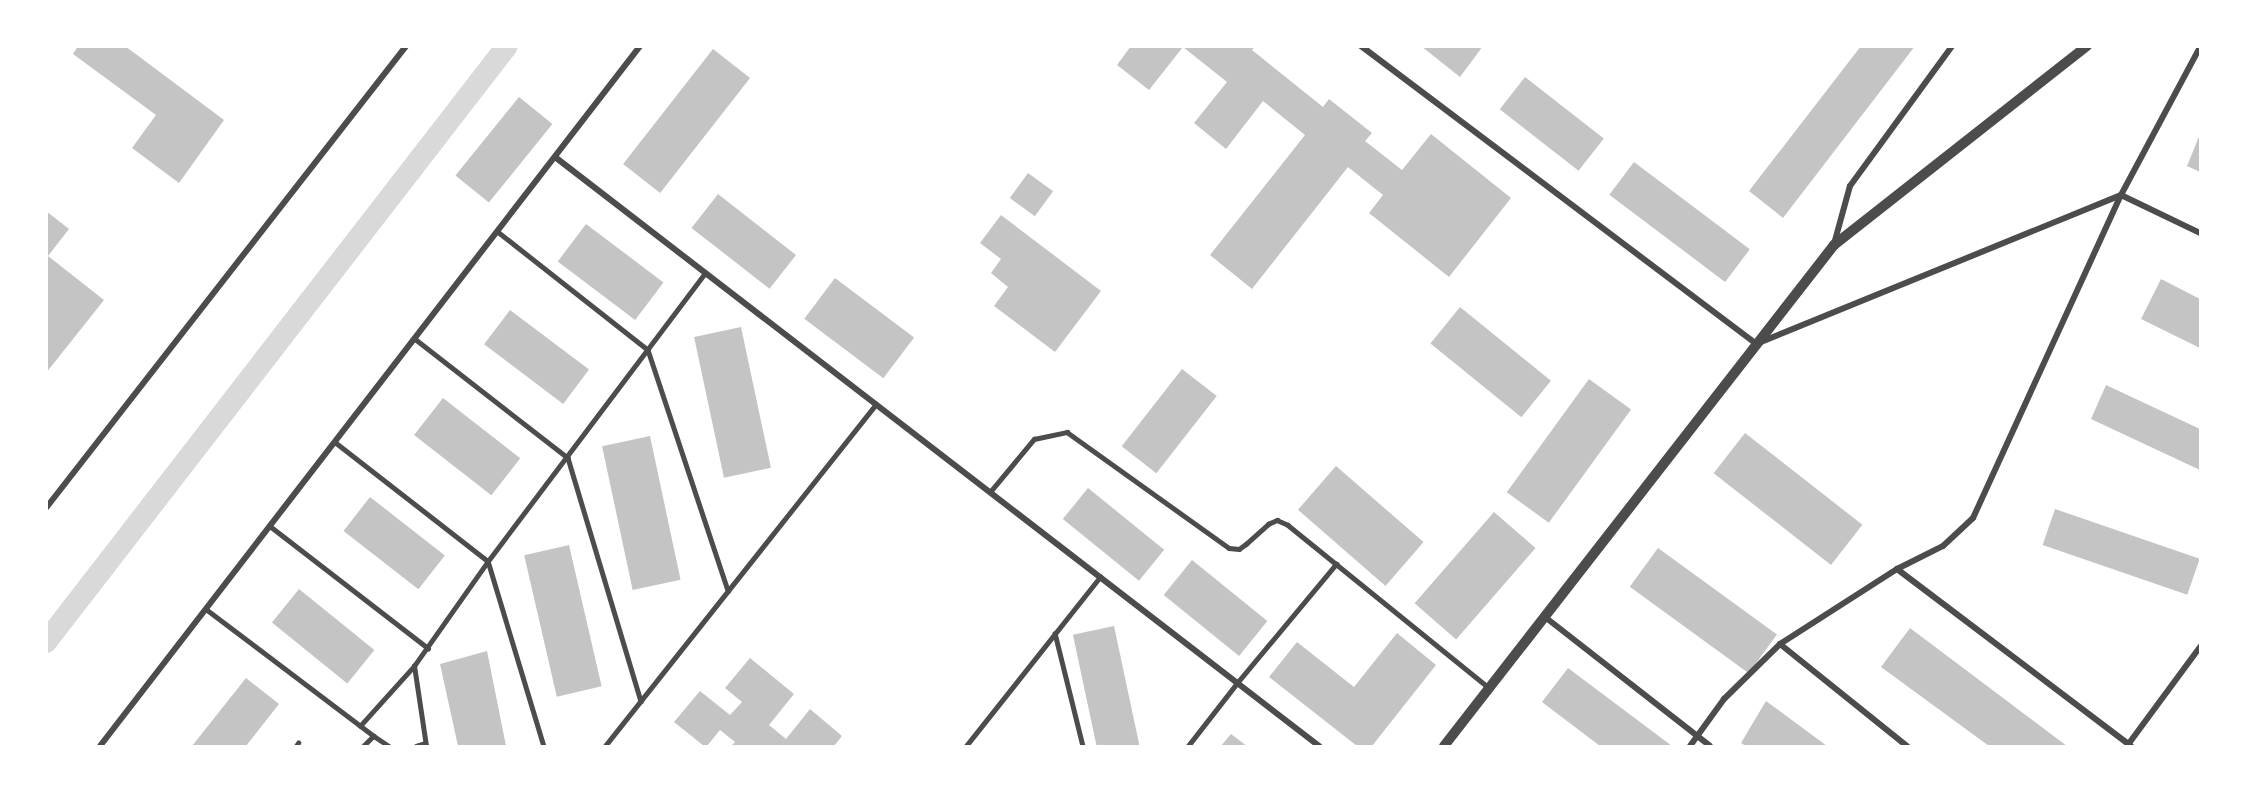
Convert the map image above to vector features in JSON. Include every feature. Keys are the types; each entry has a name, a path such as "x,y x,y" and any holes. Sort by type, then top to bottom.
{"street":[{"path":"46,508 406,46"},
{"path":"100,747 640,46"},
{"path":"1361,46 1756,344"},
{"path":"1834,245 1850,186 1952,46"},
{"path":"1444,747 1834,245 2087,46"},
{"path":"1690,747 1724,699 1780,644 1897,569 1942,546 1973,518 2121,195 2200,47"},
{"path":"555,157 1319,747"},
{"path":"1756,344 2121,195 2200,233"},
{"path":"1897,569 2129,746 2200,647"},
{"path":"1545,617 1710,747"},
{"path":"1780,644 1907,747"}],"lane":[{"path":"497,231 648,350 728,591"},
{"path":"360,726 428,648 488,561 568,458 705,273"},
{"path":"414,338 568,458 641,701"},
{"path":"605,747 876,404"},
{"path":"990,492 1034,439 1067,432 1229,549 1239,549 1268,524 1277,520 1288,525 1489,688"},
{"path":"335,442 488,561 544,747"},
{"path":"270,526 428,648"},
{"path":"1188,747 1236,682 1336,564"},
{"path":"966,747 1100,577"},
{"path":"206,609 389,747"},
{"path":"1055,633 1083,747"},
{"path":"414,666 426,745 416,747"},
{"path":"364,747 374,736"}],"building":[{"path":"78,46 125,46 224,120 179,183 132,148 156,115 73,54"},
{"path":"1131,46 1255,46 1252,50 1323,107 1329,99 1372,133 1365,141 1402,170 1431,134 1511,198 1449,277 1369,213 1383,195 1348,167 1252,289 1210,255 1305,135 1263,101 1226,149 1194,123 1227,82 1183,47 1149,90 1117,65"},
{"path":"1421,46 1483,46 1460,77"},
{"path":"1861,46 1915,46 1783,218 1749,191"},
{"path":"713,49 750,78 660,193 623,164"},
{"path":"1525,77 1604,139 1579,171 1500,109"},
{"path":"519,97 552,124 489,203 455,175"},
{"path":"2200,134 2200,172 2187,166"},
{"path":"1634,162 1750,249 1725,282 1609,195"},
{"path":"1028,173 1053,191 1035,216 1010,198"},
{"path":"718,194 796,255 770,289 692,228"},
{"path":"46,211 69,229 48,256 104,300 46,373"},
{"path":"1001,215 1101,291 1055,352 994,306 1008,287 991,273 1001,259 980,243"},
{"path":"586,224 663,282 635,320 558,262"},
{"path":"835,278 914,338 883,378 804,319"},
{"path":"2161,279 2200,299 2200,348 2141,319"},
{"path":"1460,307 1551,381 1521,417 1430,344"},
{"path":"510,310 589,370 563,404 484,344"},
{"path":"741,327 771,468 724,478 694,337"},
{"path":"1182,369 1217,396 1156,473 1122,446"},
{"path":"1589,379 1631,410 1549,523 1507,492"},
{"path":"2106,385 2200,429 2200,470 2091,419"},
{"path":"443,398 520,458 491,495 414,435"},
{"path":"1745,433 1862,525 1831,565 1714,473"},
{"path":"650,436 681,580 633,590 602,446"},
{"path":"1336,466 1424,542 1385,586 1298,510"},
{"path":"1088,488 1164,550 1139,581 1063,519"},
{"path":"370,497 445,555 418,589 344,531"},
{"path":"2055,509 2200,559 2187,595 2043,545"},
{"path":"1494,512 1536,548 1456,639 1415,603"},
{"path":"569,545 602,686 557,697 524,555"},
{"path":"1658,548 1777,634 1749,673 1630,587"},
{"path":"1192,560 1267,621 1239,656 1164,595"},
{"path":"299,589 374,650 347,683 272,622"},
{"path":"1114,626 1140,746 1097,746 1073,635"},
{"path":"1910,628 2067,746 1989,746 1881,667"},
{"path":"1397,633 1436,665 1372,746 1357,746 1269,677 1297,642 1354,687"},
{"path":"487,651 506,746 458,746 440,664"},
{"path":"750,658 794,694 769,725 786,739 810,709 842,736 834,746 731,746 735,742 720,730 707,746 704,746 674,722 700,691 730,715 742,702 725,688"},
{"path":"1568,668 1672,746 1600,746 1542,702"},
{"path":"246,678 279,704 246,746 192,746"},
{"path":"1766,701 1827,746 1746,746 1741,743"},
{"path":"1231,734 1247,746 1221,746"}],"waterway":[{"path":"46,642 507,46"}]}
